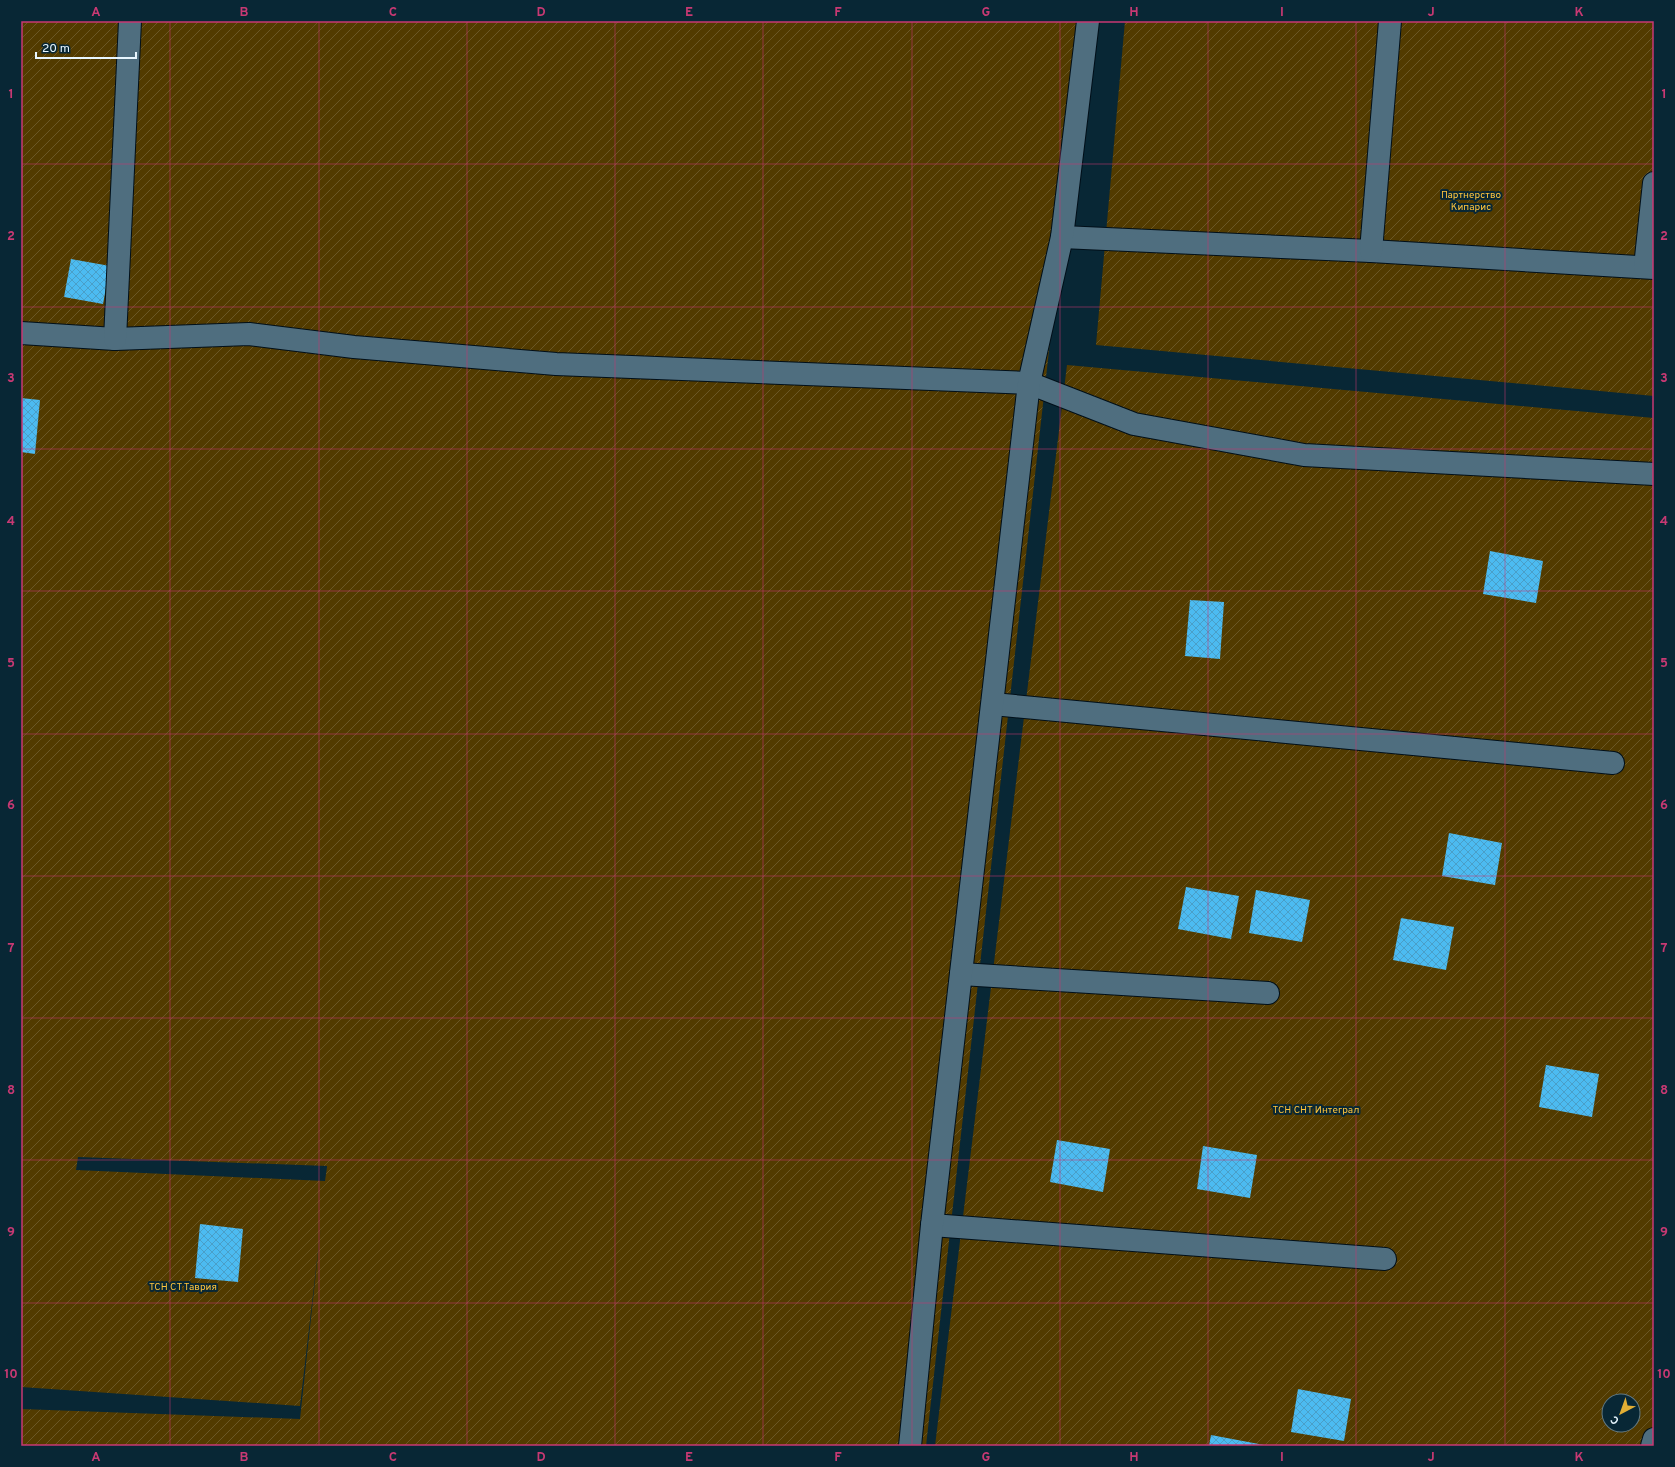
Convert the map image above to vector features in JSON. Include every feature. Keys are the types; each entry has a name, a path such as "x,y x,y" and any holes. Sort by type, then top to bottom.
{"street":[{"path":"115,339 130,21"},
{"path":"910,1446 932,1225 1029,383 1062,237 1088,21"},
{"path":"1371,250 1390,21"},
{"path":"1062,237 1371,250 1650,268 1654,184"},
{"path":"21,333 115,339 249,334 354,347 556,364 1029,383 1134,424 1304,454 1654,474"},
{"path":"993,704 1613,763"},
{"path":"961,974 1268,993"},
{"path":"932,1225 1385,1259"},
{"path":"1652,1446 1654,1439"}],"green space":[{"name":"ТСН СТ Таврия","path":"21,21 1086,21 926,1446 21,1446 21,1409 300,1419 321,1226 300,1406 21,1387","holes":["78,1157 327,1166 325,1181 76,1170"]},
{"name":"Партнерство Кипарис","path":"1125,21 1654,21 1654,396 1096,345"},
{"name":"ТСН СНТ Интеграл","path":"1067,365 1654,418 1654,1446 935,1446"}],"building":[{"path":"71,259 110,266 103,304 64,297"},
{"path":"21,398 40,400 35,454 21,452"},
{"path":"1490,551 1543,561 1536,603 1483,594"},
{"path":"1190,600 1224,602 1220,659 1185,656"},
{"path":"1449,833 1502,843 1495,885 1442,876"},
{"path":"1186,887 1239,896 1231,939 1178,929"},
{"path":"1256,890 1310,900 1302,942 1249,933"},
{"path":"1401,918 1454,927 1446,970 1393,960"},
{"path":"1546,1065 1599,1074 1592,1117 1539,1107"},
{"path":"1057,1140 1110,1149 1103,1192 1050,1182"},
{"path":"1203,1146 1257,1155 1250,1198 1197,1189"},
{"path":"200,1224 243,1229 238,1282 195,1278"},
{"path":"1298,1389 1351,1399 1344,1441 1291,1432"},
{"path":"1211,1435 1264,1445 1264,1446 1209,1446"}]}
